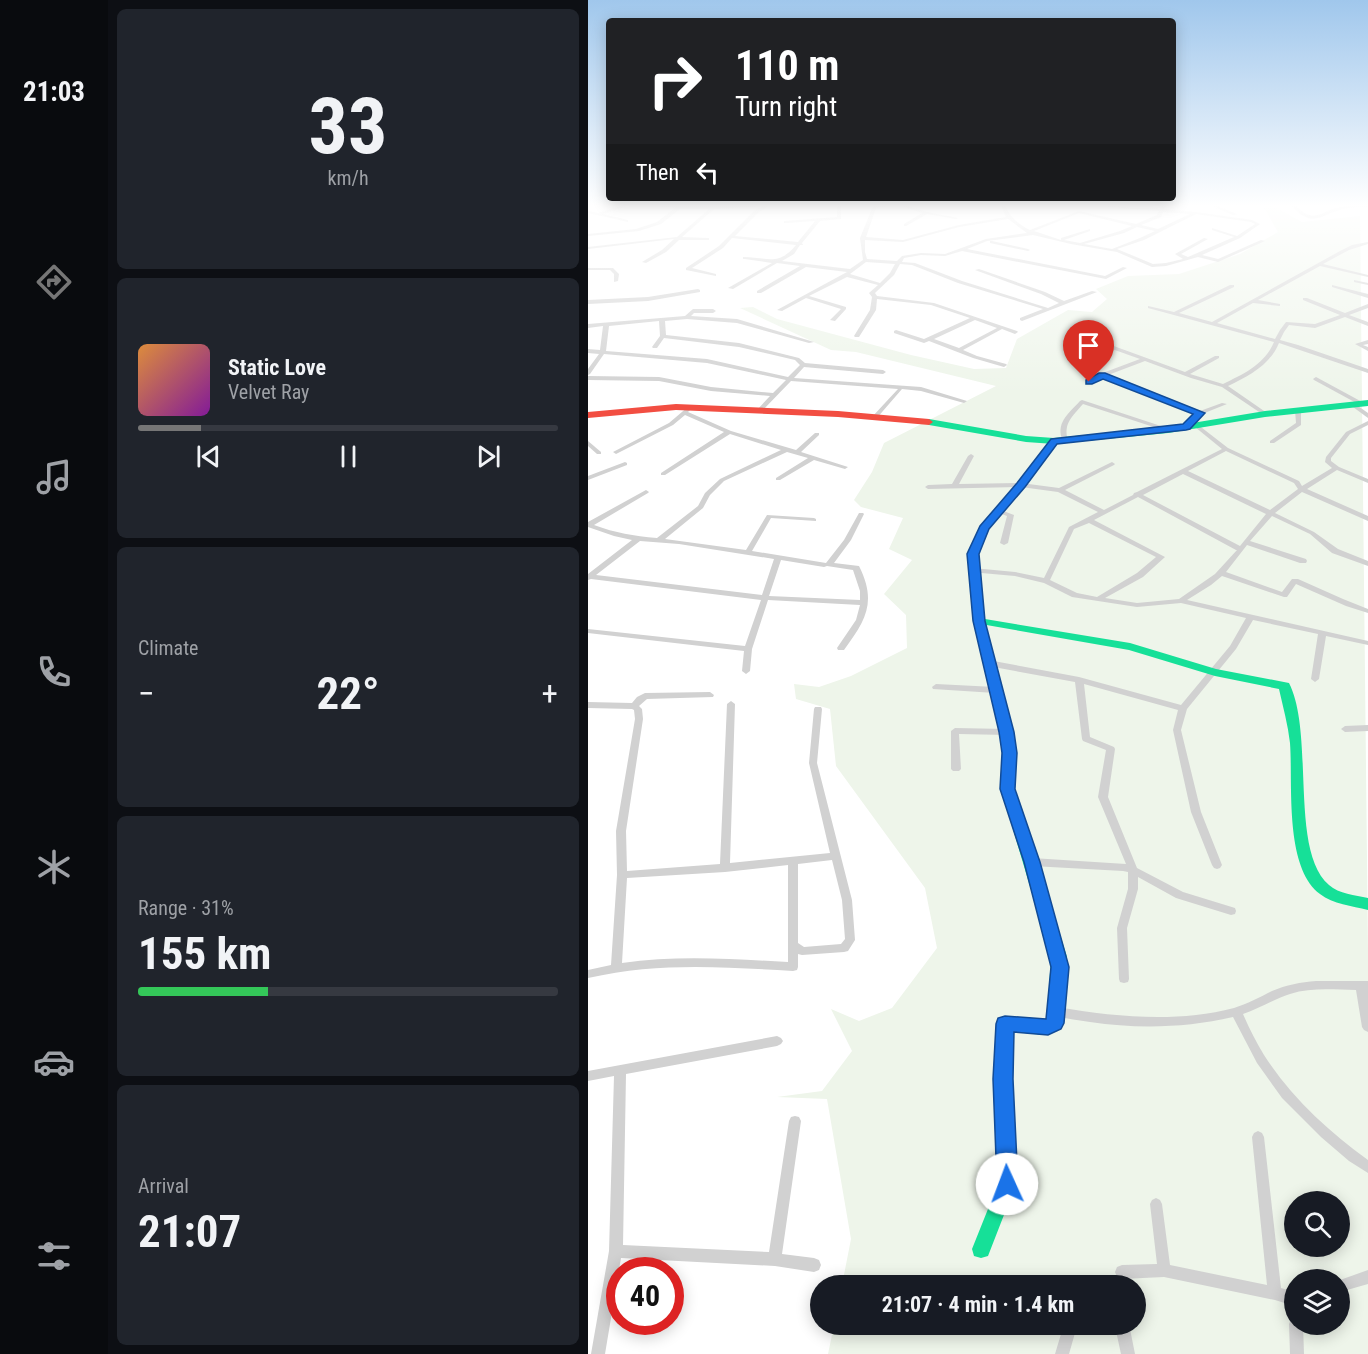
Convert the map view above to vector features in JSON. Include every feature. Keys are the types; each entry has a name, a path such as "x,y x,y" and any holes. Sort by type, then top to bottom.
{"street":[{"path":"612,269 617,274 616,281"},
{"path":"689,269 714,275"},
{"path":"731,288 767,269"},
{"path":"759,292 797,269"},
{"path":"840,269 852,271"},
{"path":"858,336 873,310 875,297 872,293 894,269"},
{"path":"927,269 1047,309"},
{"path":"1067,269 1106,278 1123,269"},
{"path":"1214,323 1312,269"},
{"path":"1338,269 1368,276"},
{"path":"977,270 1043,293 1063,303"},
{"path":"780,309 807,297 852,271"},
{"path":"846,275 880,284"},
{"path":"986,289 1006,280"},
{"path":"1356,281 1368,284"},
{"path":"1173,314 1232,286"},
{"path":"1334,286 1368,296"},
{"path":"588,302 620,301 698,291"},
{"path":"1023,319 1094,292"},
{"path":"807,297 844,308 833,320"},
{"path":"875,297 932,304 1016,332"},
{"path":"1305,299 1368,324"},
{"path":"1252,301 1278,305"},
{"path":"1224,386 1251,373 1267,358 1278,342 1278,335 1288,323 1312,327 1368,306"},
{"path":"1150,308 1214,323 1320,353 1368,372"},
{"path":"687,317 693,311 712,311"},
{"path":"588,326 687,317 737,321 811,342"},
{"path":"896,332 918,340 930,339 973,319"},
{"path":"655,347 663,336 662,320"},
{"path":"588,373 603,352 606,325"},
{"path":"958,351 1001,328"},
{"path":"663,336 739,345 794,357 803,365 883,372"},
{"path":"930,339 958,351 1004,365"},
{"path":"1368,342 1358,345 1368,349"},
{"path":"1100,343 1224,386 1265,414"},
{"path":"588,351 707,361 790,379 900,390 921,389 964,401"},
{"path":"1185,374 1217,357"},
{"path":"1089,382 1146,359"},
{"path":"759,411 803,365"},
{"path":"1102,375 1200,413"},
{"path":"588,378 659,379 711,389 773,395"},
{"path":"1316,379 1362,405 1368,416"},
{"path":"874,418 900,390"},
{"path":"981,1249 1007,1184 1003,1079 1005,1024 1048,1027 1055,1023 1059,957 1008,789 1010,753 1007,732 979,621 973,554 984,528 1060,441 1064,422 1082,402 1168,430"},
{"path":"1191,426 1200,413 1224,405"},
{"path":"588,415 657,408 759,411 923,422 1026,439 1060,441 1168,430 1298,410 1362,405"},
{"path":"687,410 729,432 845,467"},
{"path":"616,452 671,424 687,410"},
{"path":"1272,442 1299,424 1298,410"},
{"path":"1368,423 1348,433 1328,458 1328,462 1337,468 1368,481"},
{"path":"1191,426 1226,449 1297,482 1301,489 1368,519"},
{"path":"663,474 729,432"},
{"path":"796,453 818,434"},
{"path":"588,443 599,453"},
{"path":"1046,581 1071,528 1226,449"},
{"path":"659,540 700,507 707,494 722,480 785,450"},
{"path":"955,485 971,456"},
{"path":"778,479 813,458"},
{"path":"588,478 625,464"},
{"path":"1060,490 1112,464"},
{"path":"1181,601 1221,573 1239,548 1248,543 1270,513 1301,489 1337,468"},
{"path":"1183,471 1312,533 1335,551 1368,564"},
{"path":"928,487 1021,485 1060,490 1104,512"},
{"path":"588,525 646,492"},
{"path":"1136,494 1239,548"},
{"path":"998,512 1011,515 1004,543"},
{"path":"841,648 859,625 865,603 861,580 856,568 829,564 847,540 861,514"},
{"path":"748,553 770,516 814,520"},
{"path":"1089,520 1161,557 1140,575 1098,599"},
{"path":"588,525 616,535 638,539 659,540 824,565"},
{"path":"589,578 638,539"},
{"path":"1248,543 1304,561"},
{"path":"746,671 748,649 778,559"},
{"path":"973,570 1015,574 1046,581 1075,594 1137,605 1181,601 1368,643"},
{"path":"1221,573 1284,595 1295,581 1336,598 1343,605 1368,611"},
{"path":"589,578 766,598 865,603"},
{"path":"1217,865 1196,812 1177,730 1184,708 1215,672 1251,617"},
{"path":"979,621 1130,647 1215,672 1285,686 1296,741 1298,789 1307,862 1321,887 1331,893 1368,904"},
{"path":"588,631 748,649"},
{"path":"1315,679 1322,634"},
{"path":"988,663 1079,680 1184,708"},
{"path":"1079,680 1086,739 1111,749 1103,797 1133,870 1133,890 1122,928 1124,979"},
{"path":"936,687 995,690"},
{"path":"634,706 645,696 710,694"},
{"path":"725,868 731,704"},
{"path":"588,705 634,706 638,709 639,719 621,831 622,875 616,967"},
{"path":"793,945 802,951 844,948 850,940 847,900 813,763 818,709"},
{"path":"1345,729 1368,728"},
{"path":"956,769 956,731 1007,732"},
{"path":"622,875 793,862 836,856"},
{"path":"588,974 616,967 668,962 793,967 793,862"},
{"path":"1032,862 1112,866 1133,870 1180,895 1231,911"},
{"path":"1057,1012 1100,1020 1173,1023 1236,1012 1296,988 1313,985 1364,985 1368,1027"},
{"path":"1236,1012 1264,1066 1304,1113 1350,1155 1368,1167"},
{"path":"588,1076 777,1041"},
{"path":"598,1354 616,1251 620,1070"},
{"path":"775,1258 795,1121"},
{"path":"1258,1137 1275,1293"},
{"path":"1156,1204 1164,1270"},
{"path":"616,1251 775,1258 814,1265"},
{"path":"1122,1272 1164,1270 1284,1296"},
{"path":"1350,1283 1368,1277"},
{"path":"1062,1354 1067,1335"},
{"path":"1124,1335 1128,1354"},
{"path":"1296,1335 1297,1354"}],"shaded area":[{"path":"1194,269 1361,269 1368,951 1368,1354 828,1354 832,1335 1146,1335 1146,1275 844,1275 851,1239 827,1099 777,1097 822,1091 852,1051 831,1009 859,1021 892,1008 937,948 925,888 836,766 830,709 796,699 794,684 819,687 851,676 907,648 906,615 884,594 912,560 889,549 903,518 861,507 854,500 872,472 884,443 996,386 856,352 831,350 740,308 753,307 777,319 911,355 974,369 1006,368 1017,339 1068,310 1092,312 1107,299 1096,289 1128,276 1179,274"}],"traffic: fast":[{"path":"929,422 1026,439 1054,441 1168,430 1265,414 1368,403"},
{"path":"979,621 1130,647 1215,672 1285,686 1296,740 1299,817 1305,857 1312,873 1326,891 1337,897 1368,904"},
{"path":"981,1249 1007,1184 1003,1079 1005,1024 1048,1027 1055,1023 1059,957 1008,789 1009,763"}],"traffic: slow":[{"path":"1009,763 1007,732 979,621 973,553 984,528 1021,485 1054,441"}],"traffic: jam":[{"path":"588,415 676,407 838,414 929,422"}],"route":[{"path":"1007,1184 1003,1079 1005,1024 1048,1027 1055,1023 1060,967 1032,862 1008,789 1010,753 1007,732 979,621 973,554 984,528 1021,485 1054,441 1186,427 1200,413 1102,375 1089,382"}]}
